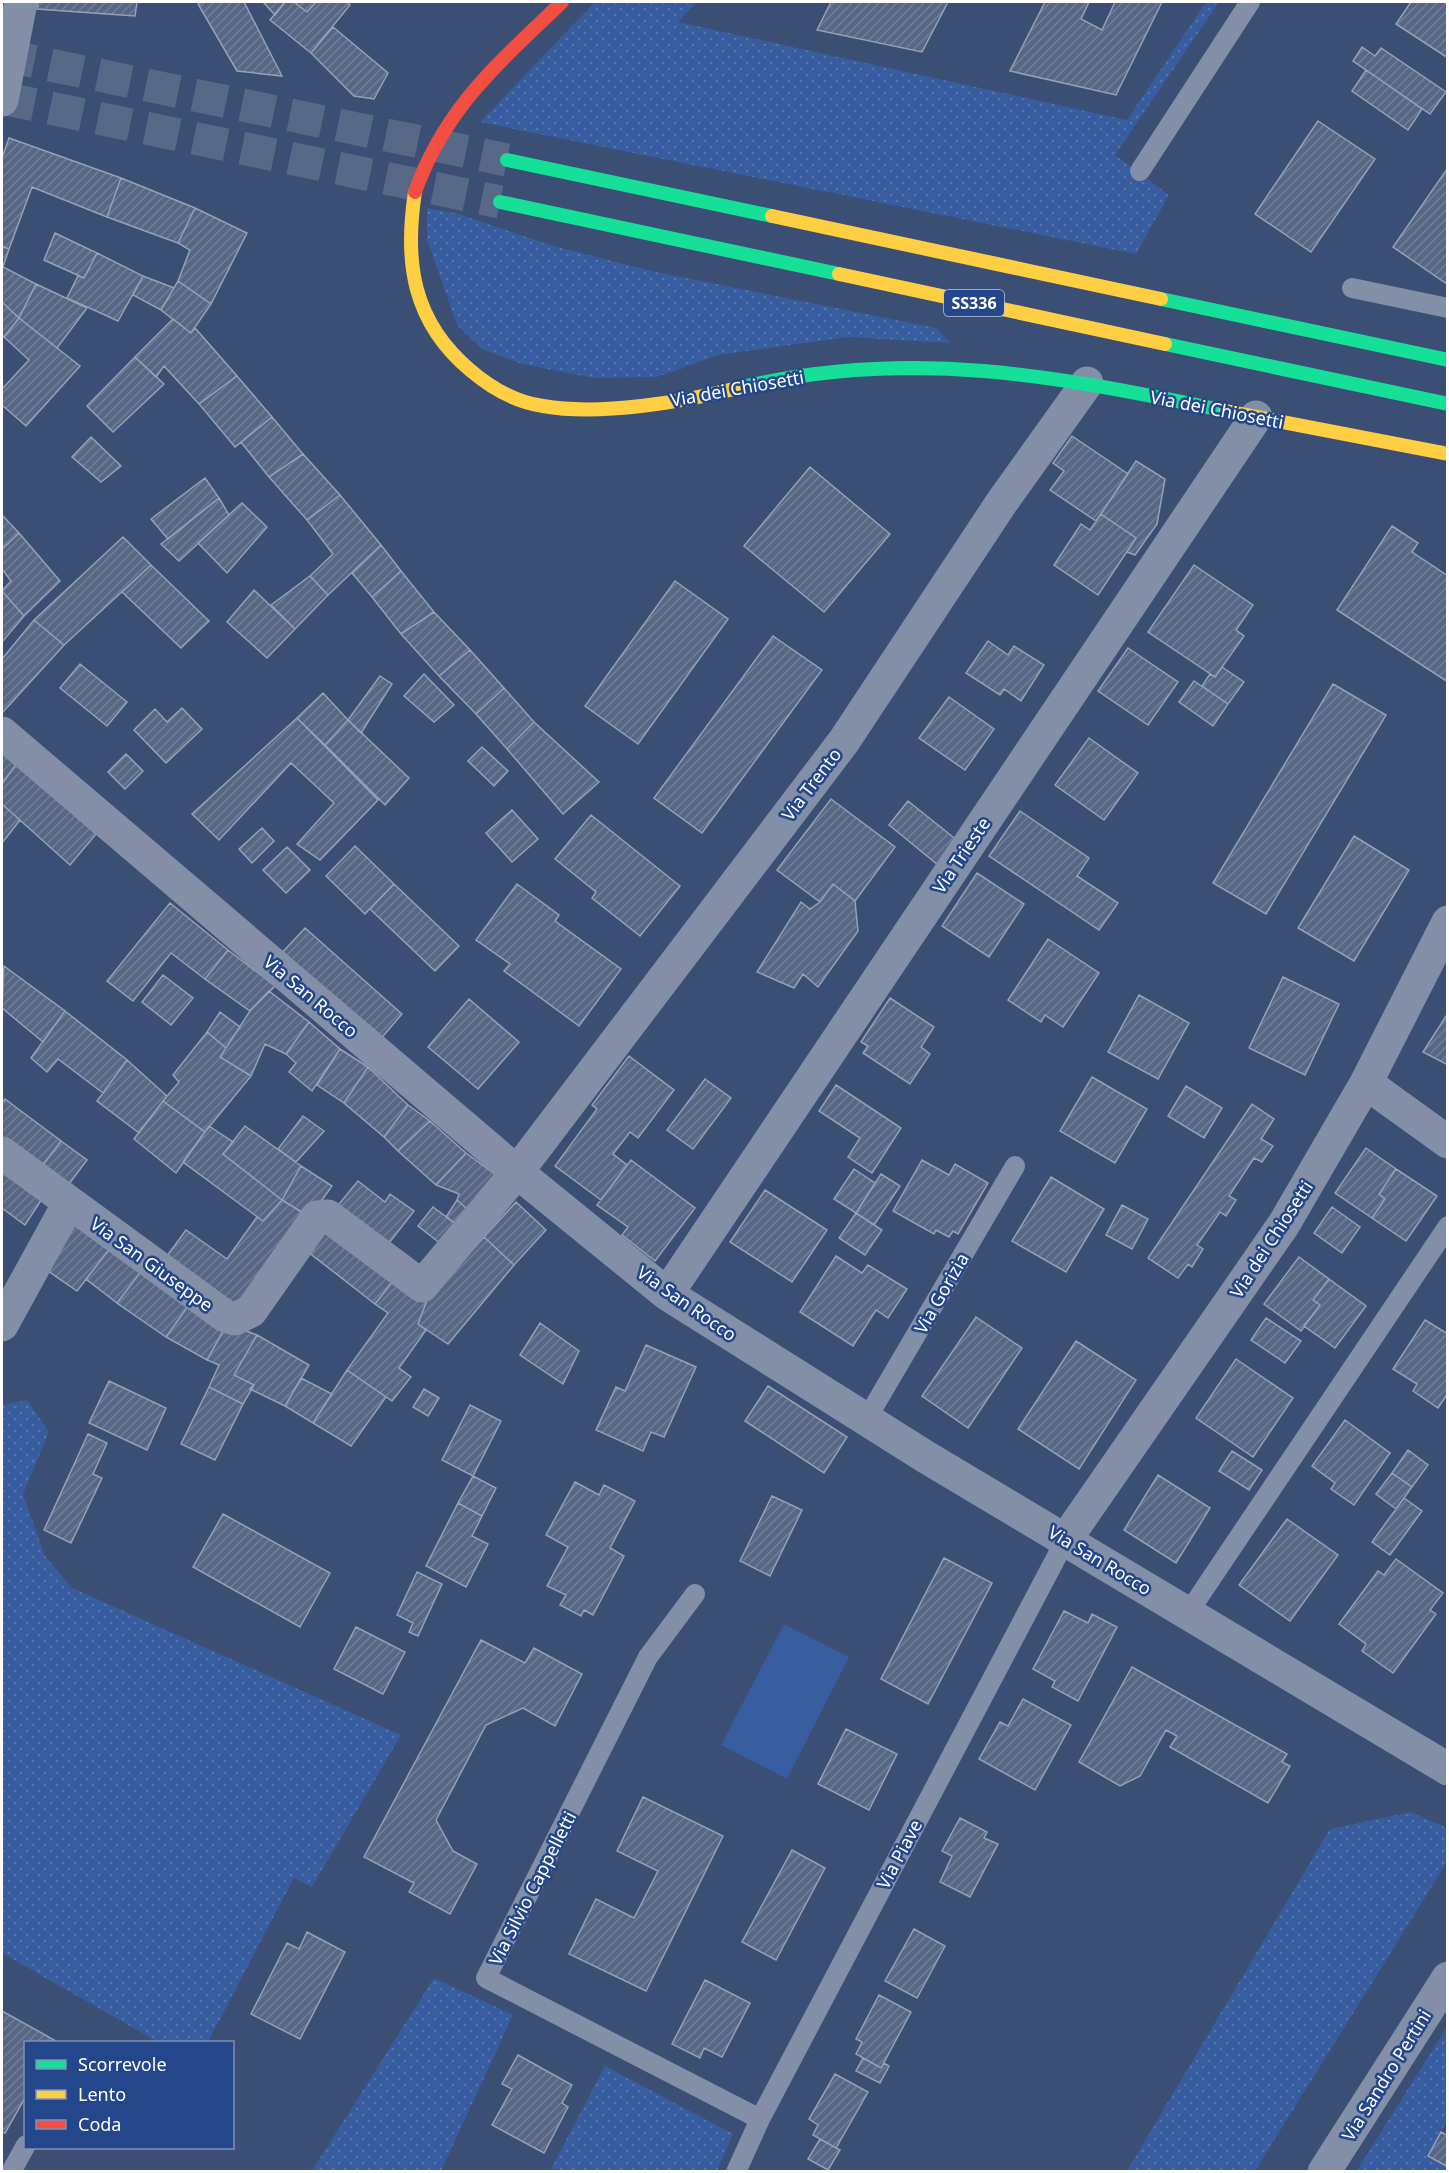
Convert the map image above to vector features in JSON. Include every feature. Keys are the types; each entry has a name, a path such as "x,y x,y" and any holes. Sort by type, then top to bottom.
{"main road":[{"name":"Via dei Chiosetti","path":"562,2 468,96 438,134 419,173 411,207 409,254 417,297 426,319 443,345 476,376 530,404 574,410 678,401 791,377 849,370 938,366 1055,377 1448,454"},
{"name":"SS336","path":"507,160 1448,360"},
{"name":"SS336","path":"500,202 1448,404"}],"street":[{"path":"2,100 21,2"},
{"name":"Via Trento","path":"517,1172 844,741 1002,502 1087,383"},
{"name":"Via Trieste","path":"667,1294 1256,417"},
{"name":"Via San Rocco","path":"2,733 517,1172 667,1294 866,1420 1448,1770"},
{"name":"Via dei Chiosetti","path":"1066,1539 1284,1224 1366,1083 1448,922"},
{"path":"1366,1083 1448,1142"},
{"name":"Via San Giuseppe","path":"2,1154 216,1311 235,1319 251,1311 317,1217 328,1216 422,1286 517,1172"},
{"path":"2,1325 69,1203"},
{"name":"Via Sandro Pertini","path":"1324,2172 1448,1978"}],"lane":[{"path":"1140,171 1250,2"},
{"path":"1352,288 1448,308"},
{"name":"Via Gorizia","path":"866,1420 1015,1166"},
{"path":"1188,1613 1448,1227"},
{"name":"Via Piave","path":"736,2172 760,2119 1066,1539"},
{"name":"Via Silvio Cappelletti","path":"695,1594 648,1657 486,1978 760,2119"},
{"path":"11,2172 24,2149"}],"shaded area":[{"path":"595,2 697,2 678,22 1127,120 1206,2 1219,2 1115,155 1169,195 1136,254 480,122"},
{"path":"427,208 458,214 550,245 651,271 936,328 950,343 848,337 718,355 657,377 594,378 522,364 482,349 457,325 427,239"},
{"path":"27,1400 49,1432 23,1494 45,1556 72,1588 401,1735 312,1887 294,1878 209,2041 156,2041 2,1953 2,1405"},
{"path":"784,1624 849,1657 787,1779 721,1745"},
{"path":"1411,1812 1447,1828 1447,1862 1255,2171 1127,2171 1330,1829"},
{"path":"434,1978 513,2015 441,2171 312,2171"},
{"path":"1447,2027 1447,2121 1428,2155 1447,2167 1447,2171 1356,2172"},
{"path":"605,2066 733,2134 717,2171 550,2171"}],"building":[{"path":"38,2 137,2 135,16 37,9"},
{"path":"202,2 244,2 282,76 237,71 198,4"},
{"path":"263,2 285,2 275,15"},
{"path":"285,2 294,2 307,12 316,2 346,2 350,5 311,53 270,20"},
{"path":"294,2 316,2 307,12"},
{"path":"831,2 948,2 922,52 817,30"},
{"path":"1045,2 1089,2 1081,19 1102,30 1115,2 1162,2 1116,95 1010,71"},
{"path":"1411,2 1448,2 1448,58 1396,24"},
{"path":"333,27 388,73 374,99 354,96 311,53"},
{"path":"1362,47 1375,56 1381,48 1446,92 1430,114 1353,61"},
{"path":"1366,70 1422,109 1408,130 1352,91"},
{"path":"1318,121 1375,159 1311,252 1255,214"},
{"path":"9,138 121,178 107,217 32,187 9,249 2,246 2,158"},
{"path":"1447,169 1448,283 1447,284 1393,247"},
{"path":"121,178 195,208 178,243 107,217"},
{"path":"195,208 247,233 211,304 178,281 190,250 178,243"},
{"path":"55,233 97,253 84,278 44,260"},
{"path":"2,246 9,249 3,267 36,284 19,318 2,302"},
{"path":"97,253 143,276 118,321 67,298 78,276 84,278"},
{"path":"143,276 174,288 161,310 133,295"},
{"path":"178,281 211,304 191,333 161,310"},
{"path":"36,284 87,308 57,348 19,318"},
{"path":"2,302 19,318 4,337 2,335"},
{"path":"19,318 80,366 26,426 2,405 2,389 29,360 4,337"},
{"path":"173,319 191,333 195,328 237,376 199,404 164,366 156,377 135,357"},
{"path":"135,357 164,384 113,432 87,406"},
{"path":"237,376 272,417 235,447 199,404"},
{"path":"272,417 303,454 269,477 241,442"},
{"path":"1072,436 1128,474 1096,521 1050,490 1064,471 1053,463"},
{"path":"91,437 121,466 101,482 72,457"},
{"path":"303,454 340,495 307,520 269,477"},
{"path":"1136,461 1165,479 1157,524 1135,555 1127,552 1136,538 1101,514"},
{"path":"810,467 890,534 824,612 744,546"},
{"path":"205,478 219,498 168,539 151,519"},
{"path":"340,495 381,545 328,595 310,576 333,554 307,520"},
{"path":"219,498 229,515 179,561 161,544"},
{"path":"242,503 267,527 227,573 198,543"},
{"path":"1101,514 1136,538 1098,595 1054,565 1081,524 1090,530"},
{"path":"2,515 19,533 2,549"},
{"path":"1392,526 1418,543 1412,552 1448,576 1448,682 1337,610"},
{"path":"19,533 60,581 24,616 2,591 11,581 2,569 2,549"},
{"path":"123,537 151,565 64,645 34,620"},
{"path":"381,545 401,571 372,597 352,573"},
{"path":"151,565 209,621 181,648 122,592"},
{"path":"1194,565 1253,605 1236,630 1244,636 1215,677 1148,632"},
{"path":"401,571 434,612 401,634 372,597"},
{"path":"310,576 328,595 295,629 271,605"},
{"path":"675,581 728,619 638,744 585,706"},
{"path":"254,590 295,629 267,658 227,622"},
{"path":"2,591 24,616 2,642"},
{"path":"434,612 470,650 439,676 401,634"},
{"path":"34,620 64,645 2,713 2,659"},
{"path":"773,636 822,670 702,833 654,798"},
{"path":"988,641 1008,655 1014,646 1044,665 1021,701 1004,689 1000,695 966,673"},
{"path":"1128,648 1178,682 1148,725 1098,691"},
{"path":"470,650 504,688 476,714 439,676"},
{"path":"80,664 127,702 107,726 60,688"},
{"path":"1222,667 1244,682 1228,704 1202,686 1210,674 1215,677"},
{"path":"424,674 454,705 434,722 404,696"},
{"path":"380,676 392,684 361,733 348,720"},
{"path":"1194,681 1228,704 1213,726 1179,702"},
{"path":"1333,684 1386,715 1266,914 1213,883"},
{"path":"504,688 534,722 507,749 476,714"},
{"path":"323,693 348,720 325,745 297,718"},
{"path":"949,697 994,729 965,770 919,738"},
{"path":"182,708 202,729 166,763 134,730 155,709 167,722"},
{"path":"297,718 378,800 320,860 297,844 334,803 291,763 219,840 192,814"},
{"path":"348,720 409,778 385,805 325,745"},
{"path":"534,722 599,782 563,814 507,749"},
{"path":"1089,738 1138,773 1104,820 1055,785"},
{"path":"482,747 508,771 494,786 468,761"},
{"path":"2,749 17,763 2,784"},
{"path":"126,754 143,771 125,789 108,772"},
{"path":"17,763 96,834 70,865 2,804 2,784"},
{"path":"831,799 895,847 855,901 833,884 820,902 777,870"},
{"path":"908,801 958,841 938,865 889,825"},
{"path":"2,804 20,820 2,843"},
{"path":"512,810 538,839 512,862 486,833"},
{"path":"1020,811 1089,858 1077,876 1118,903 1099,930 989,856"},
{"path":"591,815 680,886 640,936 592,898 596,892 555,859"},
{"path":"262,828 274,841 252,863 239,849"},
{"path":"1354,836 1409,870 1354,961 1298,928"},
{"path":"355,846 394,884 365,914 326,876"},
{"path":"287,847 310,870 286,893 263,870"},
{"path":"977,873 1024,904 989,957 942,926"},
{"path":"394,884 459,946 435,971 370,909"},
{"path":"517,884 559,915 555,921 621,969 579,1026 504,971 510,964 476,940"},
{"path":"833,884 855,901 858,931 818,987 803,974 794,988 757,972 801,902 810,909 820,902"},
{"path":"170,903 228,950 205,979 171,953 133,1001 107,981"},
{"path":"305,928 402,1014 378,1042 280,955"},
{"path":"1048,939 1099,973 1063,1027 1045,1015 1041,1022 1008,1000"},
{"path":"228,950 275,986 250,1011 205,979"},
{"path":"4,966 65,1011 43,1042 2,1008"},
{"path":"163,975 193,998 171,1025 142,1002"},
{"path":"1283,977 1339,1004 1305,1075 1249,1048"},
{"path":"269,991 309,1022 286,1054 265,1044 251,1076 220,1057 250,1011"},
{"path":"1139,995 1189,1023 1158,1079 1108,1052"},
{"path":"890,998 934,1027 921,1047 930,1054 910,1084 863,1053 868,1046 861,1042"},
{"path":"469,999 519,1042 478,1089 428,1047"},
{"path":"65,1011 127,1060 103,1093 58,1059 47,1072 31,1058"},
{"path":"220,1012 240,1027 226,1048 207,1032"},
{"path":"1448,1013 1448,1065 1423,1052"},
{"path":"309,1022 340,1049 312,1091 289,1072 296,1063 286,1054"},
{"path":"207,1032 226,1048 220,1057 251,1076 205,1132 163,1101 179,1082 173,1075"},
{"path":"340,1049 368,1067 344,1103 317,1085"},
{"path":"629,1056 674,1090 638,1138 630,1132 613,1154 627,1165 601,1200 555,1166 597,1109 592,1105"},
{"path":"127,1060 167,1096 139,1133 97,1101"},
{"path":"368,1067 408,1105 384,1137 344,1103"},
{"path":"1092,1077 1147,1109 1115,1163 1060,1131"},
{"path":"705,1079 731,1098 693,1149 667,1130"},
{"path":"836,1085 901,1128 872,1173 848,1157 860,1138 819,1111"},
{"path":"1186,1086 1222,1108 1204,1138 1168,1116"},
{"path":"5,1099 61,1141 37,1173 2,1146 2,1103"},
{"path":"163,1101 205,1132 176,1173 134,1139"},
{"path":"1252,1104 1274,1119 1261,1139 1273,1146 1262,1162 1254,1158 1229,1196 1236,1200 1226,1216 1220,1212 1197,1245 1203,1249 1192,1267 1188,1264 1178,1278 1148,1258"},
{"path":"408,1105 430,1121 398,1151 384,1137"},
{"path":"303,1116 324,1131 296,1162 278,1149"},
{"path":"430,1121 466,1153 436,1185 398,1151"},
{"path":"209,1126 233,1142 223,1154 282,1200 263,1221 183,1162"},
{"path":"245,1126 301,1166 282,1200 223,1154"},
{"path":"61,1141 87,1160 63,1192 37,1173"},
{"path":"1366,1148 1396,1169 1379,1194 1385,1199 1372,1218 1335,1193"},
{"path":"466,1153 500,1178 473,1214 457,1200 459,1194 436,1185"},
{"path":"631,1160 695,1208 655,1261 622,1235 628,1227 597,1205"},
{"path":"922,1160 949,1175 955,1164 988,1183 958,1234 953,1231 949,1237 936,1230 934,1234 893,1211"},
{"path":"2,1163 44,1196 25,1225 2,1208"},
{"path":"301,1166 332,1186 310,1217 282,1200"},
{"path":"854,1169 875,1183 856,1213 834,1199"},
{"path":"1396,1169 1437,1196 1406,1241 1372,1218 1385,1199 1379,1194"},
{"path":"881,1174 900,1186 874,1225 856,1213"},
{"path":"1051,1177 1104,1209 1066,1272 1012,1241"},
{"path":"358,1181 385,1202 390,1194 414,1211 382,1252 330,1215"},
{"path":"765,1190 827,1230 792,1282 730,1242"},
{"path":"282,1200 310,1217 236,1307 161,1264 186,1230 227,1259 257,1217 263,1221"},
{"path":"457,1200 473,1214 460,1227 446,1217"},
{"path":"516,1202 546,1230 514,1265 484,1237"},
{"path":"1122,1205 1148,1219 1132,1249 1106,1235"},
{"path":"433,1207 460,1227 445,1247 418,1226"},
{"path":"1332,1207 1360,1227 1342,1253 1314,1233"},
{"path":"856,1213 882,1230 865,1255 839,1238"},
{"path":"78,1216 115,1242 77,1291 45,1269"},
{"path":"325,1220 397,1276 375,1304 303,1248"},
{"path":"484,1237 514,1265 448,1344 418,1324 427,1300"},
{"path":"112,1246 143,1269 117,1303 86,1279"},
{"path":"836,1256 862,1273 868,1265 907,1289 888,1318 876,1310 853,1346 800,1312"},
{"path":"1299,1257 1329,1279 1313,1300 1320,1305 1301,1331 1264,1304"},
{"path":"143,1269 191,1302 166,1337 117,1303"},
{"path":"397,1276 427,1300 418,1324 426,1330 399,1368 411,1377 392,1401 347,1370 388,1313 375,1304"},
{"path":"1329,1279 1366,1306 1335,1348 1304,1326 1320,1305 1313,1300"},
{"path":"191,1302 227,1324 207,1360 166,1337"},
{"path":"976,1317 1022,1348 968,1428 922,1396"},
{"path":"1266,1318 1301,1341 1285,1363 1251,1340"},
{"path":"1425,1320 1448,1334 1448,1393 1438,1408 1413,1391 1417,1384 1393,1369"},
{"path":"540,1323 579,1351 563,1384 520,1355"},
{"path":"227,1324 257,1335 234,1375 254,1385 243,1404 209,1387 219,1365 207,1360"},
{"path":"257,1335 309,1365 285,1406 250,1389 254,1385 234,1375"},
{"path":"1076,1341 1136,1380 1079,1469 1018,1429"},
{"path":"646,1345 696,1367 664,1437 651,1432 643,1451 596,1430 616,1387 625,1391"},
{"path":"1236,1359 1293,1398 1253,1457 1196,1418"},
{"path":"347,1370 386,1397 351,1446 313,1423"},
{"path":"301,1378 332,1394 313,1423 285,1406"},
{"path":"109,1381 166,1408 147,1450 89,1423"},
{"path":"768,1386 847,1437 824,1473 745,1421"},
{"path":"209,1387 243,1404 215,1460 181,1444"},
{"path":"424,1389 439,1398 428,1416 413,1407"},
{"path":"470,1405 501,1421 473,1476 442,1460"},
{"path":"1345,1420 1390,1453 1354,1505 1331,1489 1335,1483 1312,1466"},
{"path":"88,1434 107,1443 93,1474 102,1478 71,1543 44,1530"},
{"path":"1408,1450 1428,1465 1412,1487 1392,1473"},
{"path":"1232,1451 1262,1470 1249,1490 1219,1471"},
{"path":"1392,1473 1412,1487 1396,1509 1376,1494"},
{"path":"1158,1475 1210,1508 1176,1563 1124,1530"},
{"path":"473,1476 496,1488 482,1516 458,1503"},
{"path":"575,1482 599,1495 604,1485 635,1501 610,1548 624,1556 593,1615 584,1610 581,1616 560,1605 566,1595 547,1586 568,1547 546,1535"},
{"path":"772,1496 802,1510 770,1576 740,1561"},
{"path":"1404,1498 1422,1511 1390,1555 1372,1542"},
{"path":"458,1503 482,1516 472,1536 488,1544 466,1587 426,1566"},
{"path":"223,1514 330,1573 300,1627 193,1567"},
{"path":"1287,1519 1338,1555 1290,1621 1239,1585"},
{"path":"944,1558 992,1583 928,1704 881,1679"},
{"path":"1396,1559 1443,1593 1430,1610 1436,1614 1393,1673 1362,1651 1366,1644 1339,1624 1378,1571 1384,1575"},
{"path":"417,1572 442,1584 418,1636 409,1632 413,1623 397,1615"},
{"path":"1064,1611 1088,1623 1092,1614 1117,1627 1078,1701 1052,1687 1055,1681 1033,1669"},
{"path":"356,1627 405,1652 383,1694 334,1669"},
{"path":"481,1640 525,1663 534,1648 582,1674 555,1726 523,1708 486,1725 436,1820 453,1851 477,1864 450,1914 409,1892 414,1883 364,1857"},
{"path":"1132,1667 1287,1754 1282,1762 1290,1766 1268,1803 1170,1747 1177,1736 1166,1730 1140,1776 1120,1786 1079,1762"},
{"path":"1023,1699 1071,1725 1035,1790 979,1759 1000,1722 1008,1726"},
{"path":"846,1729 897,1754 869,1810 818,1784"},
{"path":"643,1797 723,1836 646,1991 569,1954 596,1899 634,1918 658,1871 617,1851"},
{"path":"960,1818 987,1832 984,1838 998,1844 970,1897 940,1882 952,1856 942,1851"},
{"path":"792,1850 825,1868 776,1960 742,1942"},
{"path":"914,1929 945,1946 917,1998 885,1981"},
{"path":"307,1932 345,1952 300,2039 251,2014 287,1943 299,1949"},
{"path":"705,1980 750,2003 722,2057 704,2048 700,2058 672,2044"},
{"path":"879,1995 911,2012 881,2068 856,2054 862,2042 856,2039"},
{"path":"2,2011 56,2041 24,2041 24,2100 5,2133 2,2132"},
{"path":"518,2055 572,2085 562,2103 568,2107 544,2153 492,2125 512,2089 502,2084"},
{"path":"863,2058 881,2068 884,2063 889,2066 880,2083 856,2071"},
{"path":"835,2074 868,2092 836,2148 813,2135 818,2125 809,2119"},
{"path":"1441,2132 1448,2136 1448,2167 1428,2156"},
{"path":"820,2139 840,2150 828,2170 808,2159"}],"tunnel":[{"path":"2,55 507,160"},
{"path":"2,98 500,202"}],"traffic: fast":[{"path":"507,160 772,216"},
{"path":"500,202 839,274"},
{"path":"1161,299 1448,360"},
{"path":"1165,344 1448,404"},
{"path":"738,388 802,376 864,369 924,368 984,371 1043,378 1226,411"}],"traffic: slow":[{"path":"415,192 411,243 417,290 436,332 451,351 486,383 513,398 565,409 641,406 738,388"},
{"path":"772,216 1161,299"},
{"path":"839,274 1165,344"},
{"path":"1226,411 1448,454"}],"traffic: jam":[{"path":"415,192 442,135 476,88 562,2"}]}
